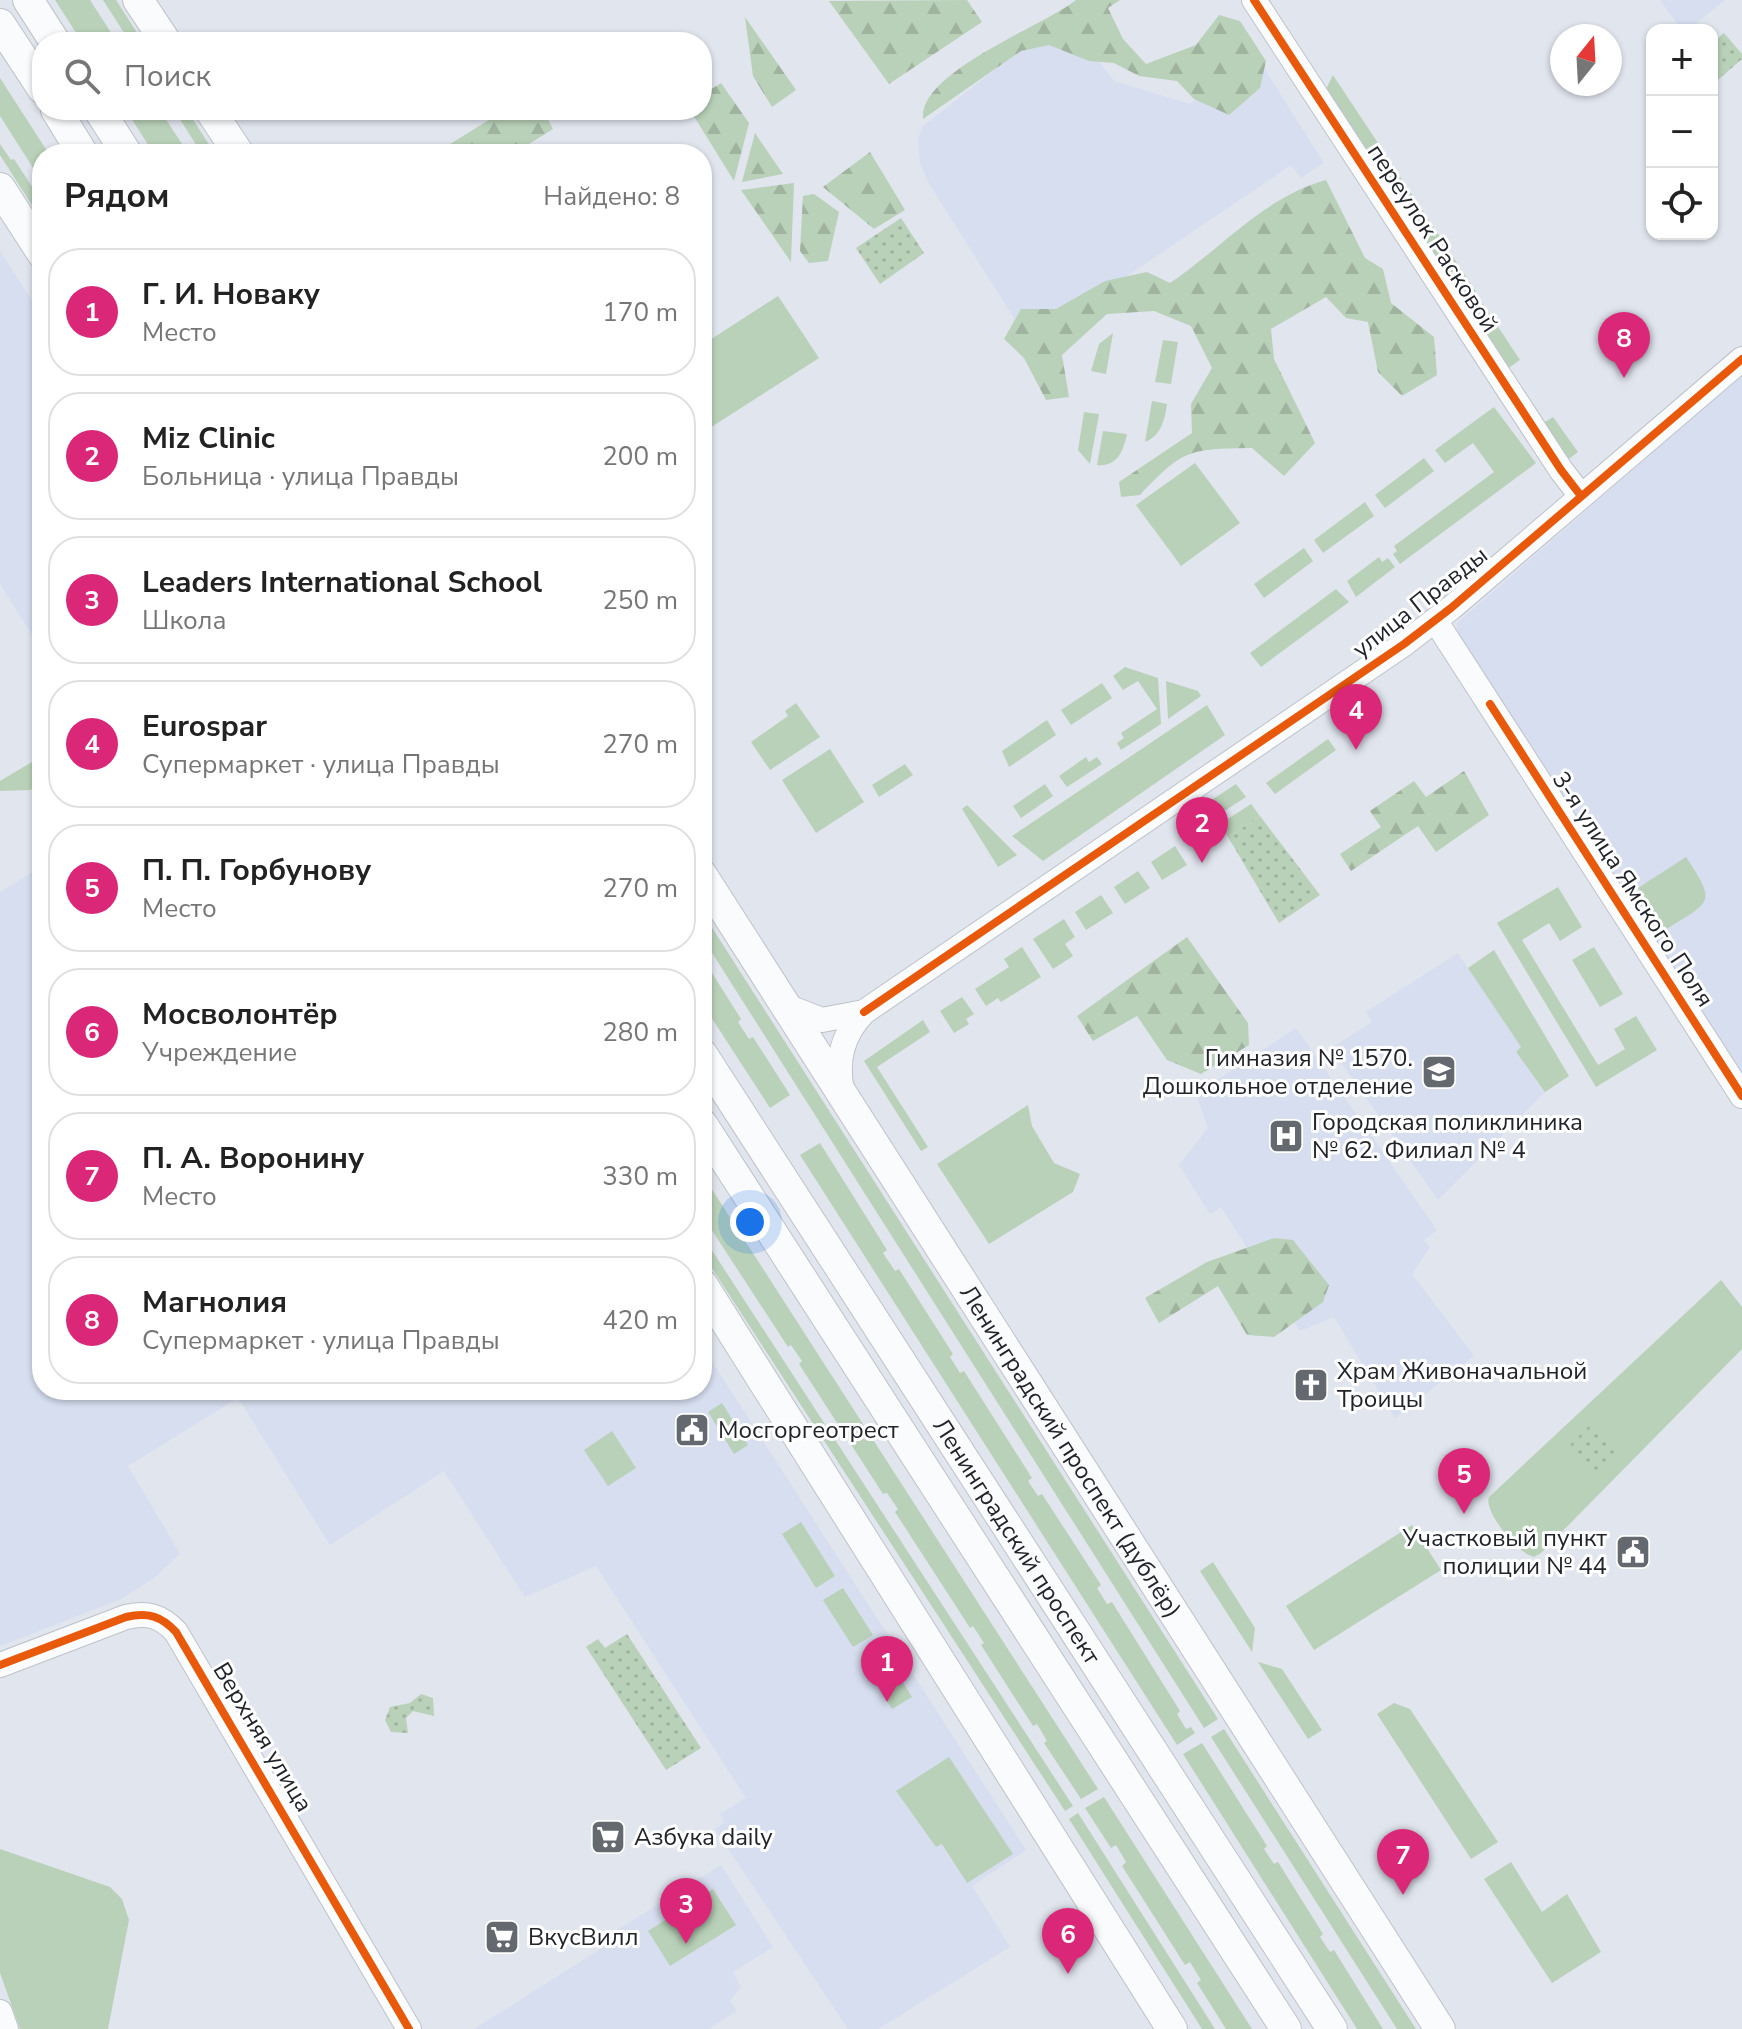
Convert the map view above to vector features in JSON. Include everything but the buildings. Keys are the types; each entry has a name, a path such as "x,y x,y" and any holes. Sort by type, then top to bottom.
{"main road":[{"path":"28,0 49,32"},
{"path":"138,0 159,32"},
{"path":"0,24 32,73"},
{"path":"62,120 77,144"},
{"path":"105,120 121,144"},
{"path":"217,120 232,144"},
{"path":"0,188 32,238"},
{"name":"Ленинградский проспект (дублёр)","path":"712,891 1440,2029"},
{"name":"Ленинградский проспект","path":"712,1069 1332,2029"},
{"name":"Ленинградский проспект","path":"712,1139 1286,2029"},
{"path":"712,1300 1172,2029"}],"street":[{"name":"переулок Расковой","path":"1254,0 1581,496"},
{"name":"улица Правды","path":"842,1091 841,1048 853,1024 864,1012 1435,620 1742,359"},
{"name":"3-я улица Ямского Поля","path":"1435,620 1742,1096"},
{"name":"улица Правды","path":"786,1006 822,1020 864,1012"},
{"name":"Верхняя улица","path":"0,1665 126,1617 142,1614 166,1621 176,1632 274,1794 409,2029"},
{"path":"0,2012 6,2029"}],"shaded area":[{"path":"1660,0 1725,0 1695,24 1678,24"},
{"path":"1063,16 1114,81 1190,104 1257,57 1324,163 1301,178 1291,165 1120,281 1024,334 928,182 920,163 918,139 923,126"},
{"path":"0,251 32,301 32,635 0,584"},
{"path":"1742,375 1742,1079 1458,634 1457,623"},
{"path":"32,872 32,1400 235,1400 128,1466 180,1554 154,1578 121,1599 0,1646 0,892"},
{"name":"Гимназия № 1570. Дошкольное отделение","path":"1458,953 1521,1047 1516,1053 1545,1092 1438,1200 1331,1048 1372,1022 1366,1012"},
{"path":"1296,1028 1437,1230 1424,1240 1430,1247 1412,1274 1474,1356 1395,1418 1334,1317 1300,1331 1221,1207 1210,1214 1179,1165 1208,1128 1196,1094"},
{"path":"712,1362 1026,1850 972,1886 1010,1947 878,2029 848,2029 715,1829 725,1822 720,1814 746,1798 596,1566 525,1597 444,1471 330,1545 239,1400 712,1400"},
{"path":"721,1865 773,1947 733,1972 741,1987 730,2001 737,2011 709,2029 474,2029 602,1948 598,1942"}],"green space":[{"path":"55,0 90,0 111,32 76,32"},
{"path":"103,0 116,0 137,32 124,32"},
{"path":"967,0 982,22 889,84 829,1"},
{"path":"1076,0 1120,0 1108,8 1123,39 1146,64 1196,45 1219,15 1240,21 1266,61 1260,88 1229,115 1194,99 1177,81 1139,76 1114,63 1089,61 1049,45 1021,51 923,119 927,101 940,84 986,52"},
{"path":"745,17 796,90 772,107 753,76"},
{"path":"1724,33 1742,54 1742,59 1718,80 1718,38"},
{"path":"1333,75 1477,293 1463,301 1326,89"},
{"path":"0,78 43,144 32,144 32,166 0,116"},
{"path":"721,83 749,123 734,181 696,120 712,120 712,89"},
{"path":"132,120 166,120 182,144 148,144"},
{"path":"180,120 193,120 209,144 196,144"},
{"path":"489,120 548,120 553,129 529,144 450,144"},
{"path":"755,133 783,174 742,182"},
{"path":"0,144 32,187 32,205 0,155"},
{"path":"870,152 905,210 874,229 823,187"},
{"path":"1326,180 1365,258 1383,269 1391,303 1434,337 1437,375 1402,396 1378,372 1368,322 1346,318 1326,297 1271,329 1274,359 1315,443 1284,476 1252,448 1214,449 1178,460 1140,495 1121,497 1119,482 1192,433 1191,404 1212,368 1191,326 1154,311 1107,314 1062,355 1069,397 1046,400 1024,358 1004,339 1021,309 1056,309 1105,281 1147,272 1170,283 1263,211 1283,198"},
{"path":"794,183 791,262 741,190"},
{"path":"814,194 839,212 828,261 809,263 800,251 803,196"},
{"path":"901,218 924,253 880,284 856,248"},
{"path":"778,296 819,358 712,427 712,339"},
{"path":"1483,304 1520,360 1507,369 1470,312"},
{"path":"1113,333 1106,374 1091,371 1099,344"},
{"path":"1163,340 1178,342 1171,384 1155,382"},
{"path":"1152,401 1167,404 1166,410 1158,431 1145,442"},
{"path":"1494,407 1536,463 1400,564 1393,554 1397,551 1394,546 1494,472 1473,443 1445,463 1435,450"},
{"path":"1084,412 1099,414 1090,464 1078,450"},
{"path":"1553,417 1578,452 1566,461 1542,424"},
{"path":"1103,431 1127,434 1118,457 1110,464 1097,465"},
{"path":"1424,458 1434,471 1385,508 1375,495"},
{"path":"1195,463 1240,523 1181,566 1136,505"},
{"path":"1365,502 1374,516 1323,553 1314,540"},
{"path":"1304,548 1313,561 1264,598 1254,584"},
{"path":"1379,557 1382,562 1388,558 1395,567 1356,597 1347,581"},
{"path":"1336,589 1349,602 1261,667 1250,653"},
{"path":"1125,667 1158,678 1161,724 1121,750 1117,743 1124,738 1121,733 1157,709 1138,681 1123,690 1113,676"},
{"path":"1166,681 1198,691 1201,696 1168,719"},
{"path":"1102,683 1112,698 1071,725 1061,710"},
{"path":"796,703 820,737 770,770 751,742 788,716 785,711"},
{"path":"1207,705 1225,735 1043,861 1012,836"},
{"path":"1047,720 1056,735 1009,767 1002,751"},
{"path":"1328,739 1336,750 1275,794 1266,783"},
{"path":"830,749 864,802 816,833 782,780"},
{"path":"1086,757 1089,762 1097,757 1102,764 1067,787 1059,776"},
{"path":"32,762 32,789 0,791 0,781"},
{"path":"905,764 913,775 879,797 872,785"},
{"path":"1464,771 1489,815 1436,852 1418,826 1351,871 1340,854 1381,827 1370,811 1414,781 1426,797"},
{"path":"1045,784 1053,796 1021,818 1013,806"},
{"path":"1236,784 1246,797 1215,817 1207,803"},
{"path":"1251,804 1260,816 1228,837 1220,824"},
{"path":"967,805 1017,855 998,867 962,809"},
{"path":"1260,816 1320,895 1279,923 1228,837"},
{"path":"1175,846 1187,865 1162,880 1151,862"},
{"path":"1686,857 1703,885 1704,901 1692,913 1665,930 1638,888"},
{"path":"1138,871 1150,888 1125,904 1114,887"},
{"path":"1558,887 1582,927 1560,941 1549,923 1522,940 1598,1065 1625,1049 1614,1029 1636,1016 1657,1050 1596,1087 1497,923"},
{"path":"1101,895 1113,913 1086,930 1075,912"},
{"path":"1064,919 1075,937 1065,944 1073,956 1053,969 1033,939"},
{"path":"712,928 1218,1719 1204,1728 712,953"},
{"path":"1187,937 1248,1023 1249,1045 1201,1074 1167,1060 1137,1016 1093,1041 1077,1016"},
{"path":"1022,947 1041,977 1001,1002 998,998 986,1006 975,989 1009,967 1004,959"},
{"path":"1594,947 1623,994 1600,1007 1572,960"},
{"path":"1494,950 1569,1076 1545,1092 1516,1052 1521,1047 1468,968"},
{"path":"712,973 741,1019 738,1022 749,1039 753,1037 790,1095 770,1108 712,1018"},
{"path":"962,997 974,1014 966,1019 969,1024 954,1033 940,1011"},
{"path":"923,1020 930,1032 877,1067 928,1147 921,1151 864,1061"},
{"path":"1028,1105 1032,1126 1054,1163 1080,1174 1073,1192 989,1244 937,1164"},
{"path":"820,1143 887,1250 883,1253 895,1271 899,1269 953,1354 950,1357 960,1373 964,1371 1032,1478 1028,1481 1038,1496 1042,1494 1101,1585 1097,1588 1107,1604 1112,1602 1180,1711 1177,1714 1186,1729 1191,1727 1195,1733 1177,1745 800,1155"},
{"path":"712,1190 1098,1789 1081,1799 1044,1743 1047,1741 1037,1724 1033,1726 981,1645 984,1643 973,1626 970,1628 895,1512 898,1509 887,1493 883,1494 799,1364 802,1361 791,1345 788,1347 712,1230"},
{"path":"1274,1238 1293,1240 1329,1285 1323,1302 1274,1337 1247,1335 1218,1286 1159,1323 1145,1298 1207,1262"},
{"path":"712,1250 1073,1806 1065,1811 712,1268"},
{"path":"1721,1280 1742,1307 1742,1349 1541,1553 1534,1557 1520,1549 1491,1512 1489,1497"},
{"path":"722,1403 748,1445 734,1454 708,1412"},
{"path":"1593,1422 1619,1448 1594,1473 1568,1447"},
{"path":"612,1431 636,1468 608,1486 584,1450"},
{"path":"801,1522 835,1576 816,1588 782,1534"},
{"path":"1412,1525 1441,1570 1314,1650 1286,1606"},
{"path":"1213,1562 1255,1628 1252,1652 1200,1571"},
{"path":"843,1588 873,1635 853,1647 823,1600"},
{"path":"627,1634 701,1748 666,1770 586,1647 598,1639 605,1648"},
{"path":"881,1647 912,1697 892,1709 861,1659"},
{"path":"1258,1662 1282,1669 1322,1730 1308,1739"},
{"path":"421,1694 433,1698 434,1716 413,1711 406,1718 408,1733 391,1732 385,1720 390,1707 410,1703"},
{"path":"1394,1703 1410,1709 1498,1842 1471,1859 1377,1714"},
{"path":"1224,1729 1416,2029 1397,2029 1211,1737"},
{"path":"1202,1743 1267,1846 1264,1849 1274,1864 1278,1862 1323,1934 1320,1937 1330,1952 1334,1950 1383,2029 1357,2029 1183,1754"},
{"path":"949,1757 1013,1854 967,1883 942,1844 936,1847 896,1791"},
{"path":"1104,1797 1252,2029 1226,2029 1197,1983 1201,1980 1190,1962 1185,1965 1122,1866 1126,1862 1116,1845 1111,1848 1085,1808"},
{"path":"1078,1813 1215,2029 1202,2029 1069,1819"},
{"path":"0,1849 110,1887 122,1899 129,1920 108,2029 20,2029 0,1973"},
{"path":"1511,1862 1542,1912 1567,1894 1601,1952 1552,1983 1484,1879"},
{"path":"713,1889 736,1925 670,1966 648,1931"}],"cycle path":[{"path":"1254,0 1581,496"},
{"path":"864,1012 1404,644 1451,608 1742,359"},
{"path":"1490,704 1742,1096"},
{"path":"0,1665 126,1617 154,1617 176,1632 409,2029"}],"place":[{"name":"Магнолия","path":"1624,378"},
{"name":"Eurospar","path":"1356,750"},
{"name":"Miz Clinic","path":"1202,863"},
{"name":"Гимназия № 1570. Дошкольное отделение","path":"1439,1072"},
{"name":"Городская поликлиника № 62. Филиал № 4","path":"1286,1136"},
{"name":"Храм Живоначальной Троицы","path":"1311,1385"},
{"name":"Мосгоргеотрест","path":"692,1430"},
{"name":"П. П. Горбунову","path":"1464,1514"},
{"name":"Участковый пункт полиции № 44","path":"1633,1552"},
{"name":"Г. И. Новаку","path":"887,1702"},
{"name":"Азбука daily","path":"608,1837"},
{"name":"П. А. Воронину","path":"1403,1895"},
{"name":"ВкусВилл","path":"502,1937"},
{"name":"Leaders International School","path":"686,1944"},
{"name":"Мосволонтёр","path":"1068,1974"}]}
